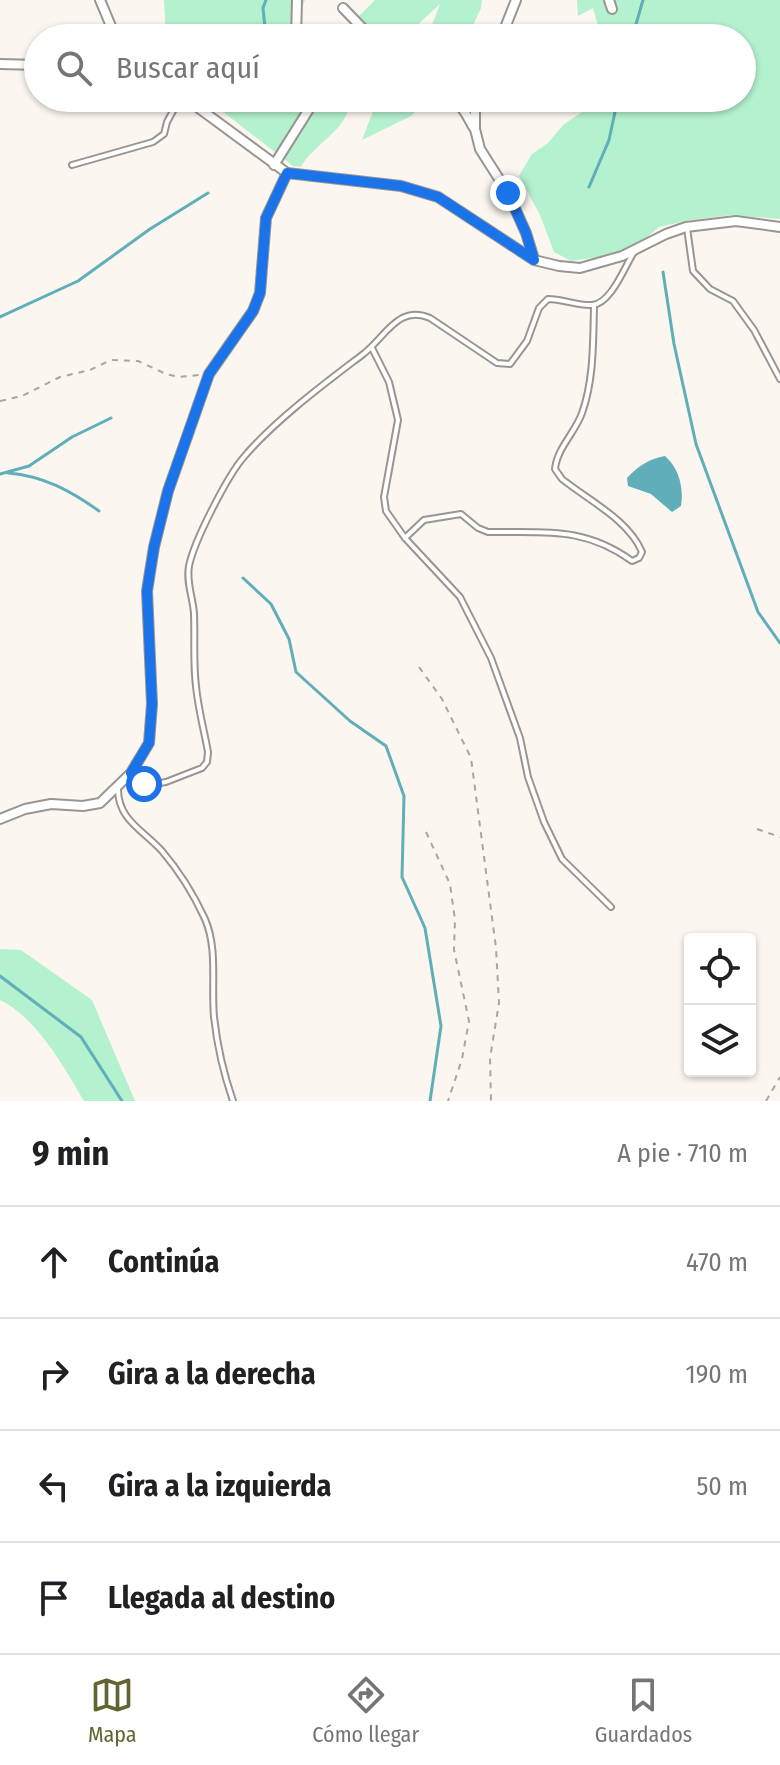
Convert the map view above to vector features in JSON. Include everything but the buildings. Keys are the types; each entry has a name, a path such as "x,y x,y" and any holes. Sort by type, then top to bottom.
{"street":[{"path":"100,0 110,24"},
{"path":"296,24 297,0"},
{"path":"507,24 516,0"},
{"path":"343,8 358,24"},
{"path":"0,64 24,65"},
{"path":"202,112 287,173 401,186 438,197 534,260 580,268 635,250 686,227 736,221 780,227"},
{"path":"274,165 307,112"},
{"path":"464,112 475,129"},
{"path":"475,112 480,149 508,193 534,260"},
{"path":"0,819 25,809 51,804 83,806 100,803 131,773 149,743 152,704 147,591 154,547 168,491 209,374 253,311 260,293 266,218 287,173"}],"lane":[{"path":"72,165 153,142 164,134 174,112"},
{"path":"686,227 693,271 710,289 733,301 754,330 780,379"},
{"path":"131,773 136,782 153,784 202,768 207,762 208,752 195,685 194,611 188,586 189,566 200,534 242,459 283,420 372,348 408,314 420,314 497,363 510,364 527,341 539,308 548,299 594,306 616,287 635,250"},
{"path":"405,538 424,520 461,514 488,532 573,533 596,540 632,561 639,558 642,552 638,542 622,524 562,479 555,469 556,460 581,416 589,387 594,306"},
{"path":"372,348 389,382 398,420 384,497 386,511 405,538 460,597 491,658 520,738 528,777 562,859 611,907"},
{"path":"118,786 118,802 122,811 162,851 206,922 213,958 214,1017 233,1101"}],"path":[{"path":"0,401 22,396 60,377 90,370 111,360 138,361 179,377 209,374"},
{"path":"419,667 442,699 471,758 496,948 499,1003 490,1058 491,1101"},
{"path":"757,829 780,837"},
{"path":"426,832 450,884 455,920 454,950 469,1021 462,1059 448,1101"},
{"path":"766,1101 780,1077"}],"green space":[{"path":"164,0 305,0 294,24 165,24"},
{"path":"375,0 482,0 474,24 432,24 440,4 418,24 355,24"},
{"path":"577,0 780,0 780,219 732,215 690,220 659,227 646,238 612,255 571,261 554,252 540,215 519,176 532,154 548,143 563,125 582,112 756,112 756,24 597,24 593,8 578,16"},
{"path":"223,112 347,112 340,125 301,167 293,166"},
{"path":"373,112 415,112 411,116 362,140"},
{"path":"0,949 21,950 92,1000 135,1101 84,1101 38,1031 0,1000"}],"water":[{"path":"665,456 677,472 682,492 681,506 672,512 651,494 628,486 627,478 644,464"}],"waterway":[{"path":"265,24 263,8 266,0"},
{"path":"636,24 643,0"},
{"path":"589,187 609,140 615,112"},
{"path":"0,317 78,281 150,229 208,193"},
{"path":"663,272 674,344 696,444 758,612 780,643"},
{"path":"0,474 29,466 72,437 111,418"},
{"path":"8,473 33,477 56,486 99,511"},
{"path":"243,578 271,604 289,639 296,672 350,721 386,746 404,796 402,877 425,928 441,1026 430,1101"},
{"path":"0,976 81,1037 122,1101"}],"route":[{"path":"144,784 136,782 131,773 149,743 152,704 147,591 154,547 168,491 209,374 253,311 260,293 266,218 287,173 401,186 438,197 534,260 508,193"}]}
